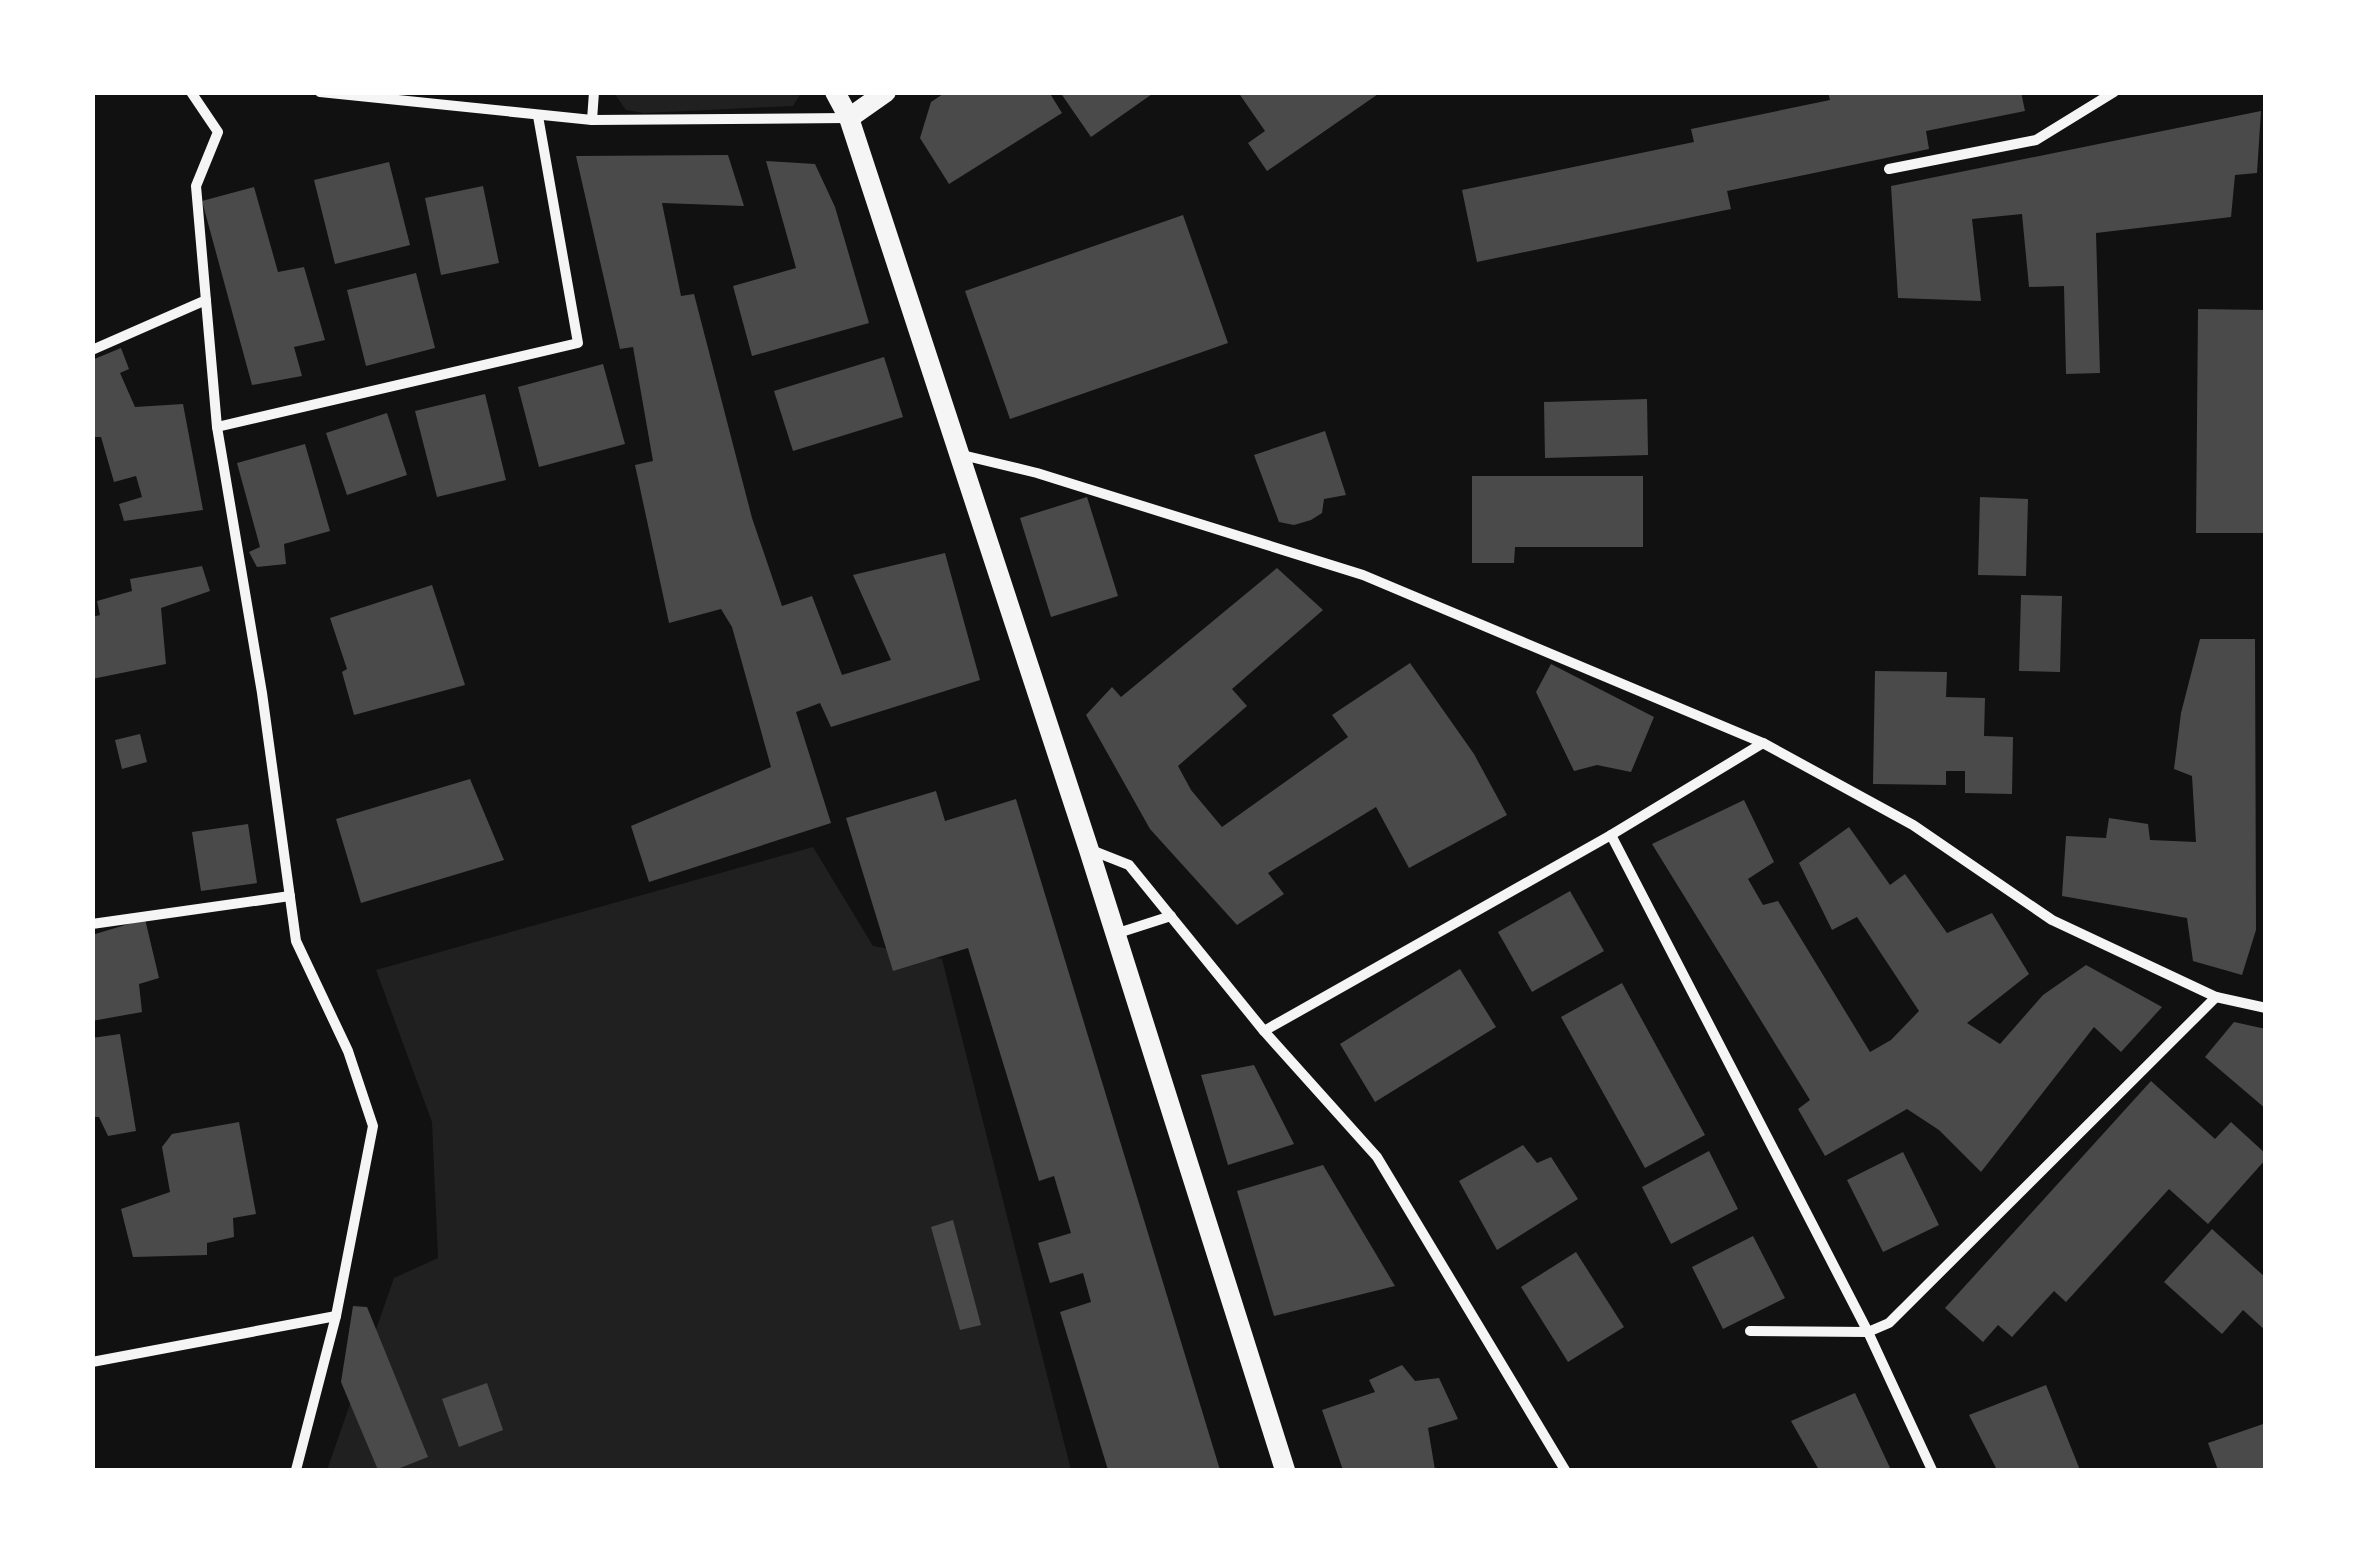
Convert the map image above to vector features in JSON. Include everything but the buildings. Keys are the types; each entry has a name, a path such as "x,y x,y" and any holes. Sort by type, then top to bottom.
{"main road":[{"path":"835,92 848,118 1090,850 1285,1470"},
{"path":"848,118 886,92"}],"street":[{"path":"192,92 218,132 196,186 216,426 262,694 296,941 348,1051 373,1126 336,1316 296,1470"},
{"path":"320,92 592,120 848,118"},
{"path":"592,120 594,92"},
{"path":"1889,169 2036,140 2114,92"},
{"path":"216,426 578,343 538,116"},
{"path":"92,350 206,300"},
{"path":"957,453 1037,472 1363,576 1763,743 1913,825 2052,920 2216,998 2266,1008"},
{"path":"1264,1031 1611,835 1763,743"},
{"path":"1611,835 1868,1332 1932,1470"},
{"path":"1090,850 1129,865 1264,1031 1376,1157 1565,1470"},
{"path":"92,924 290,896"},
{"path":"1116,934 1171,916"},
{"path":"1750,1332 1868,1332 1889,1323 2216,998"},
{"path":"92,1362 336,1316"}],"shaded area":[{"path":"614,93 801,93 793,106 644,113 626,110"},
{"path":"813,847 873,946 942,959 1071,1470 327,1470 394,1278 438,1258 432,1122 376,970"}]}
